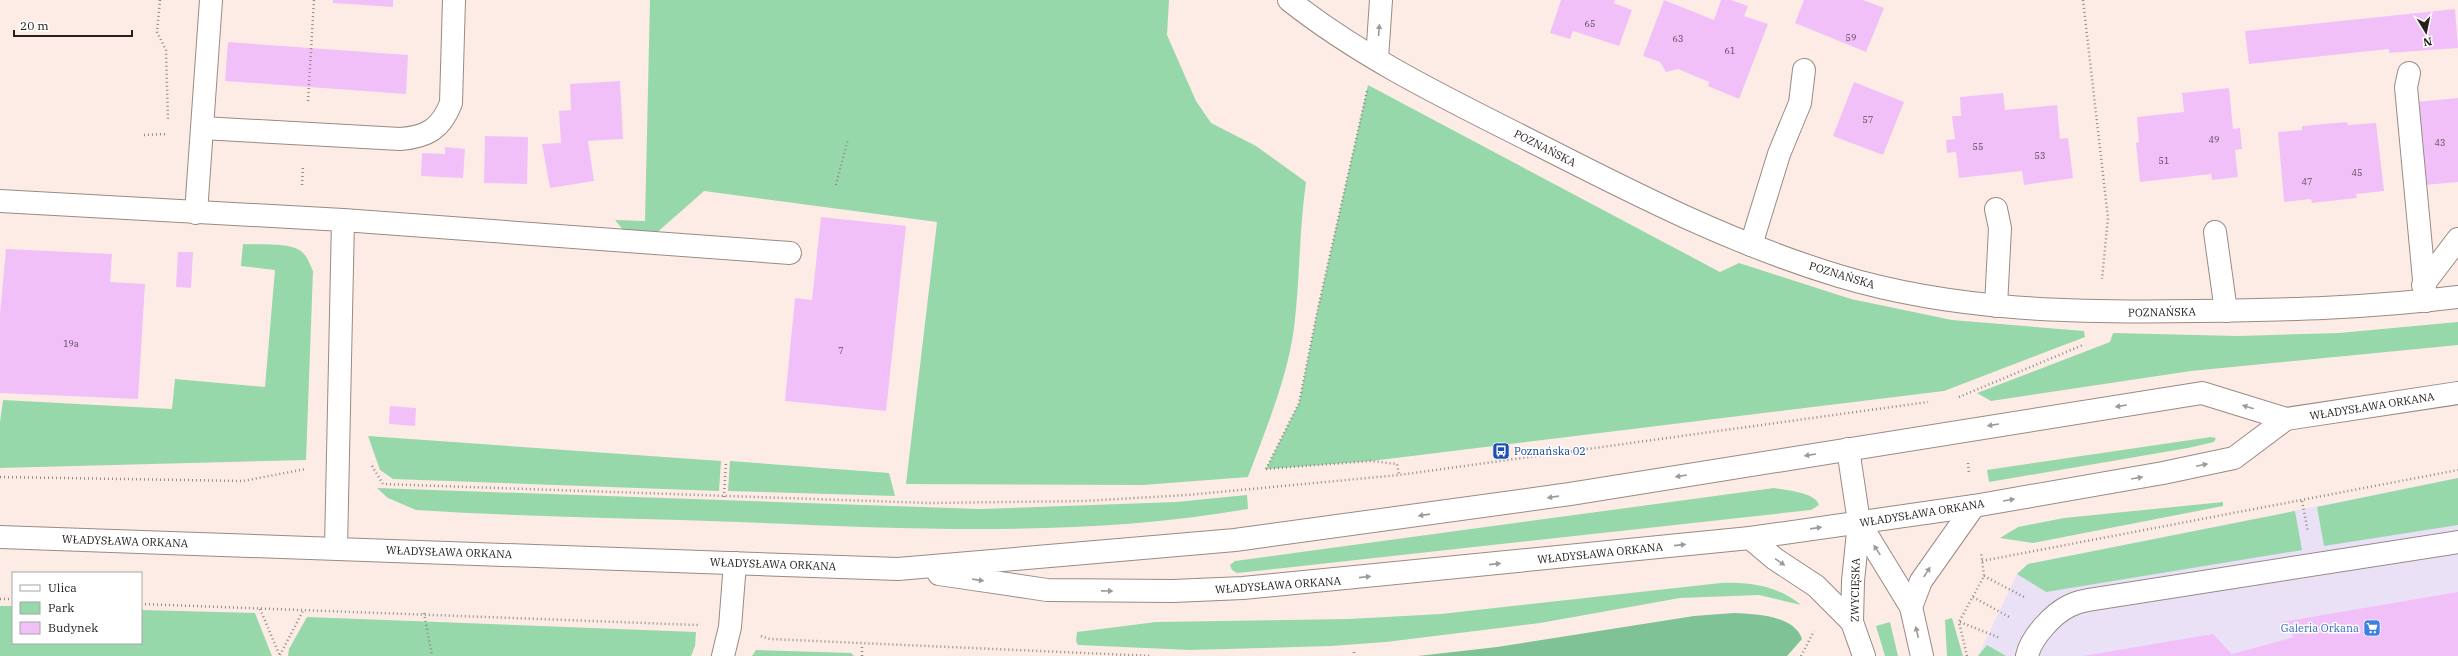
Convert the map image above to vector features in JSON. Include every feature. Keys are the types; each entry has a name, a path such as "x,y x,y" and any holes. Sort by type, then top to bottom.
{"street":[{"path":"196,213 211,0"},
{"path":"202,128 400,139 417,138 428,132 445,118 451,103 454,0"},
{"name":"POZNAŃSKA","path":"1289,0 1311,17 1377,59 1446,97 1661,208 1751,245 1838,276 1910,294 1996,306 2099,313 2325,310 2425,293 2458,297"},
{"path":"1377,59 1381,0"},
{"path":"1751,245 1779,154 1800,103 1804,70"},
{"path":"2409,73 2406,87 2416,178 2417,223 2425,293"},
{"path":"0,201 343,220 439,235 790,253"},
{"path":"1996,209 2000,228 1996,306"},
{"path":"336,548 343,220"},
{"path":"2215,232 2226,311"},
{"path":"2425,293 2458,239"},
{"name":"WŁADYSŁAWA ORKANA","path":"898,569 1236,540 1570,494 2202,393 2286,419 2458,393"},
{"name":"WŁADYSŁAWA ORKANA","path":"0,536 898,569 1047,590 1173,591 1243,588 1750,538 1974,506 2163,473 2234,458 2286,419"},
{"name":"ZWYCIĘSKA","path":"1848,449 1859,522 1853,581 1852,622 1864,656"},
{"path":"1911,607 1921,581 1974,506"},
{"name":"ZWYCIĘSKA","path":"1859,522 1911,607 1922,656"},
{"path":"1750,538 1775,559 1816,586 1852,622"},
{"path":"2032,647 2057,614 2070,606 2088,600 2458,542"},
{"path":"722,656 730,627 735,563"}],"path":[{"path":"160,0 158,32 166,50 168,142"},
{"path":"308,99 314,0"},
{"path":"2083,0 2108,218 2102,284"},
{"path":"1368,85 1318,308 1299,403 1266,469 1371,461 1397,464 1399,475"},
{"path":"144,135 168,134"},
{"path":"836,185 848,139"},
{"path":"1958,398 2090,342"},
{"path":"0,477 243,481 305,470 314,459 369,458 373,470 383,484 929,503 1084,501 1187,496 1399,475 1935,401"},
{"path":"724,497 726,461"},
{"path":"1982,562 2458,470"},
{"path":"1967,656 1959,622 1984,576 2057,614"},
{"path":"1973,597 2032,647"},
{"path":"0,599 12,599"},
{"path":"142,604 424,613 730,627 770,639 1152,656"},
{"path":"260,608 280,656"},
{"path":"280,656 304,609"},
{"path":"424,613 432,656"},
{"path":"1959,622 2032,647"},
{"path":"1801,656 1814,630"},
{"path":"862,644 862,656"}],"shaded area":[{"path":"2458,478 2458,656 1978,656 2017,574 2028,564"}],"green space":[{"path":"650,0 1169,0 1167,35 1196,101 1211,123 1256,146 1306,182 1296,310 1291,347 1275,404 1248,477 1143,485 906,484 937,222 704,191 653,236 628,236 615,220 645,221"},
{"path":"1368,85 1720,272 1739,263 1851,299 1952,320 2084,331 2085,337 1944,391 1371,461 1266,469 1299,403 1318,308"},
{"path":"243,244 283,245 297,249 306,256 313,271 306,460 0,468 0,422 3,400 172,409 175,379 265,387 275,270 241,266"},
{"path":"2458,322 2458,345 2191,371 1991,401 1977,393 2110,342 2113,333 2238,336 2339,333"},
{"path":"368,436 721,461 719,491 393,479 380,470"},
{"path":"2211,437 2216,438 2214,442 2188,448 1989,482 1987,470"},
{"path":"730,461 889,473 895,496 728,491"},
{"path":"2458,478 2458,525 2324,546 2317,507"},
{"path":"377,488 980,509 1176,502 1247,495 1248,509 1185,518 1058,528 930,529 537,516 416,510 388,498"},
{"path":"1774,488 1806,494 1817,501 1819,505 1811,510 1237,573 1232,570 1230,565 1235,561"},
{"path":"2223,502 2223,506 2033,543 2000,538 2018,527 2064,518"},
{"path":"2295,511 2302,550 2046,592 2017,574 2028,564"},
{"path":"1721,583 1743,583 1764,586 1783,593 1801,605 1759,595 1680,598 1540,623 1386,642 1331,646 1190,650 1078,645 1076,641 1077,632 1156,622 1349,619 1441,614"},
{"path":"0,606 12,606 12,644 142,644 142,610 255,613 272,656 0,656"},
{"path":"1734,613 1763,615 1783,620 1798,631 1802,639 1787,656 1418,656 1497,647 1694,616"},
{"path":"307,617 696,632 695,646 691,656 288,656 289,649"},
{"path":"1952,618 1963,656 1947,656 1945,620"},
{"path":"1890,622 1898,656 1885,656 1876,626"},
{"path":"1987,645 2006,656 1978,656"},
{"path":"756,650 851,653 854,656 752,656"}],"building":[{"path":"333,0 393,0 393,7 333,3"},
{"path":"1561,0 1615,0 1614,3 1632,10 1619,46 1573,31 1570,39 1550,33"},
{"path":"1664,0 1714,20 1721,0 1731,0 1748,6 1744,16 1768,24 1739,99 1708,86 1709,82 1678,69 1666,72 1660,62 1643,56"},
{"path":"1804,0 1863,0 1884,8 1866,52 1795,23"},
{"path":"2455,9 2458,48 2389,53 2389,49 2249,64 2245,31"},
{"path":"228,42 408,55 406,94 225,81"},
{"path":"620,81 623,139 588,141 594,181 550,188 542,144 561,143 559,111 571,110 570,84"},
{"path":"1854,82 1904,102 1883,155 1833,136"},
{"path":"2229,88 2233,129 2240,128 2242,149 2235,150 2238,177 2212,180 2211,174 2140,182 2136,143 2139,142 2137,117 2184,112 2182,93"},
{"path":"2003,93 2005,110 2057,105 2060,139 2068,138 2073,178 2024,185 2022,171 1959,178 1956,152 1947,153 1946,140 1955,139 1952,116 1961,116 1960,97"},
{"path":"2458,98 2458,182 2425,185 2417,102"},
{"path":"2347,122 2348,125 2376,123 2384,191 2356,194 2357,198 2312,203 2311,199 2284,202 2278,132 2302,130 2302,126"},
{"path":"485,136 528,137 527,184 484,183"},
{"path":"445,147 465,149 463,178 421,176 422,153 445,154"},
{"path":"821,217 906,226 886,411 785,401 795,298 812,300"},
{"path":"6,249 112,254 110,282 145,284 138,399 0,393 0,314"},
{"path":"178,252 193,252 191,288 176,287"},
{"path":"390,406 416,408 415,426 389,424"},
{"name":"Galeria Orkana","path":"2458,592 2458,656 2083,656 2213,634 2232,654 2294,637 2281,622"}],"place":[{"name":"Poznańska 02","path":"1501,451"},
{"name":"Galeria Orkana","path":"2372,628"}]}
